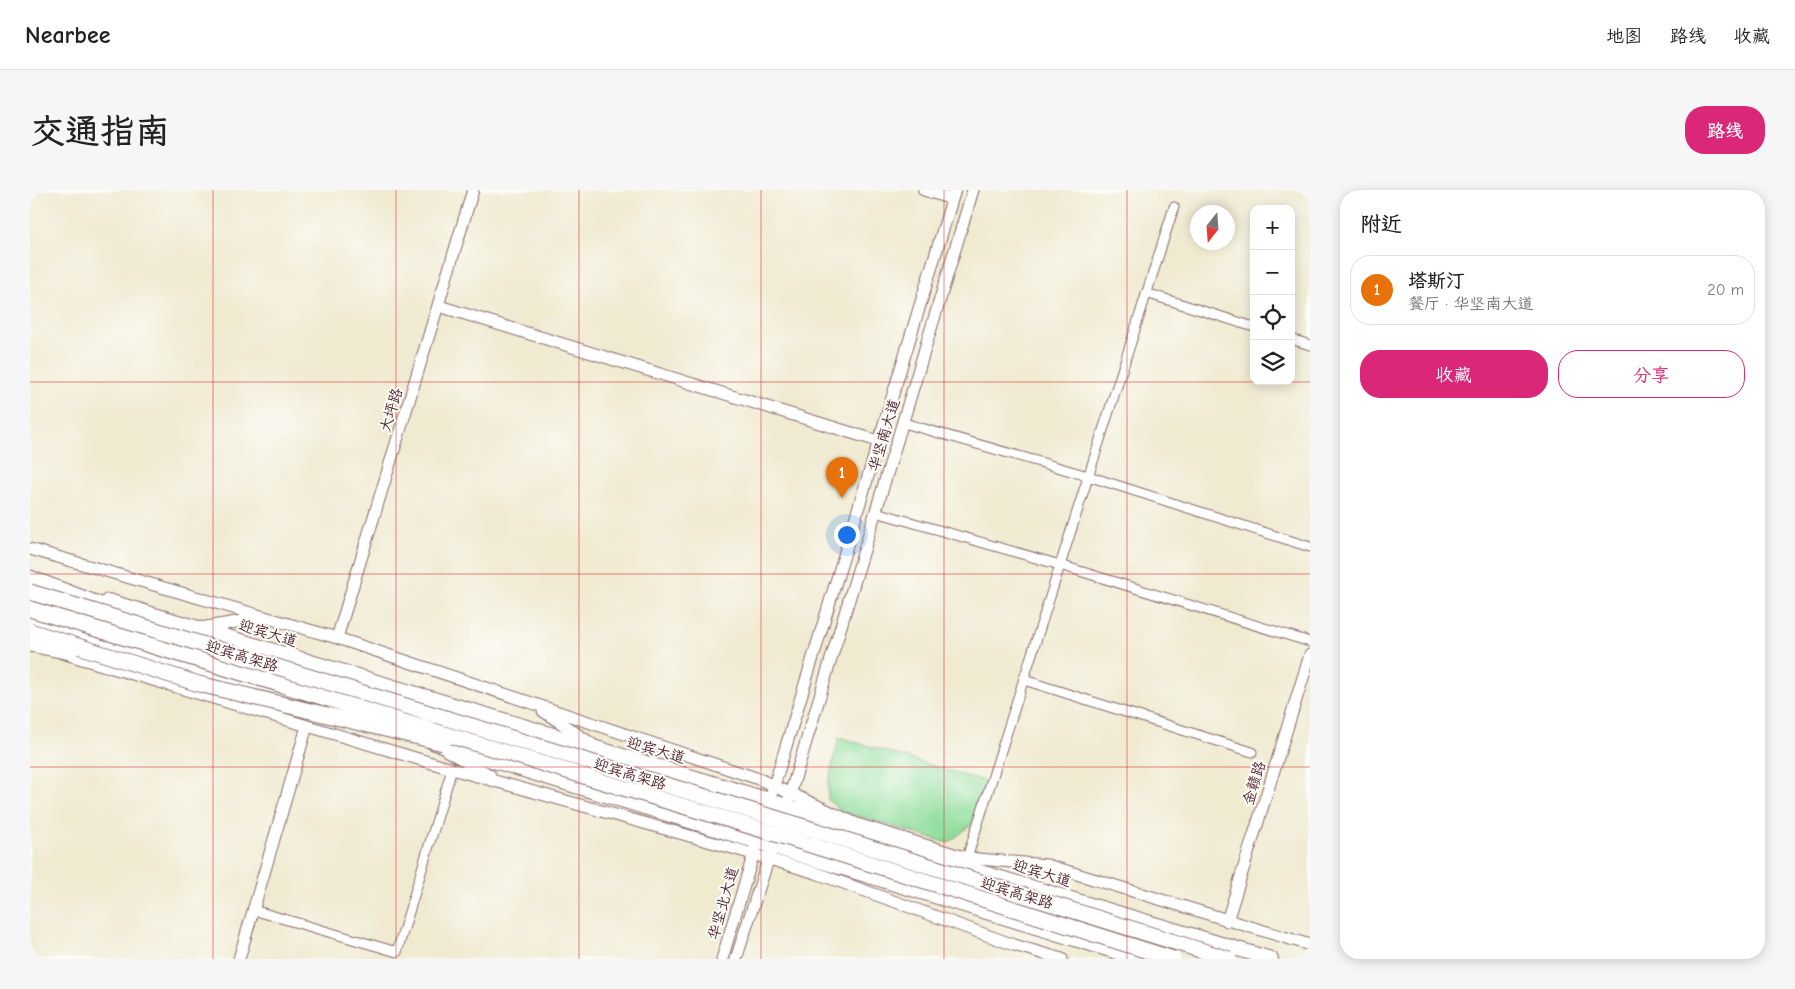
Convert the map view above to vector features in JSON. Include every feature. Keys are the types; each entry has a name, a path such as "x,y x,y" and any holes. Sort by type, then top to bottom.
{"highway":[{"path":"30,578 224,651"},
{"name":"迎宾高架路","path":"30,592 1226,958"},
{"name":"迎宾高架路","path":"30,609 779,835 1173,959"},
{"path":"30,630 199,684"},
{"path":"30,643 284,706 585,776"},
{"path":"1032,915 1159,959"}],"main road":[{"name":"迎宾大道","path":"30,578 604,752 769,800 1271,959"},
{"path":"30,620 433,742 755,849 1140,959"}],"street":[{"name":"大坪路","path":"337,638 473,190"},
{"path":"924,190 954,195"},
{"name":"华坚南大道","path":"770,853 791,792 974,190"},
{"name":"华坚南大道","path":"755,849 954,195"},
{"path":"966,862 1174,207"},
{"path":"1146,293 1250,326"},
{"path":"439,306 878,442"},
{"path":"1294,340 1310,345"},
{"path":"904,423 1088,476 1310,547"},
{"path":"876,512 1060,565 1310,642"},
{"path":"30,549 337,638 530,702 791,792 857,824 966,862 1047,865 1310,945"},
{"path":"199,628 263,617"},
{"path":"30,643 452,770 755,849"},
{"name":"金赣路","path":"1227,921 1310,655"},
{"path":"1024,680 1252,752"},
{"path":"530,702 604,752"},
{"path":"239,959 307,726"},
{"path":"433,742 504,783"},
{"path":"254,910 397,952 452,770"},
{"name":"华坚北大道","path":"722,959 755,849"},
{"path":"770,853 816,873 1014,945 1062,959"},
{"name":"华坚北大道","path":"736,959 770,853"}],"green space":[{"path":"839,737 986,782 971,825 948,843 841,811 828,800 828,784"}],"place":[{"name":"塔斯汀","path":"842,498"}]}
